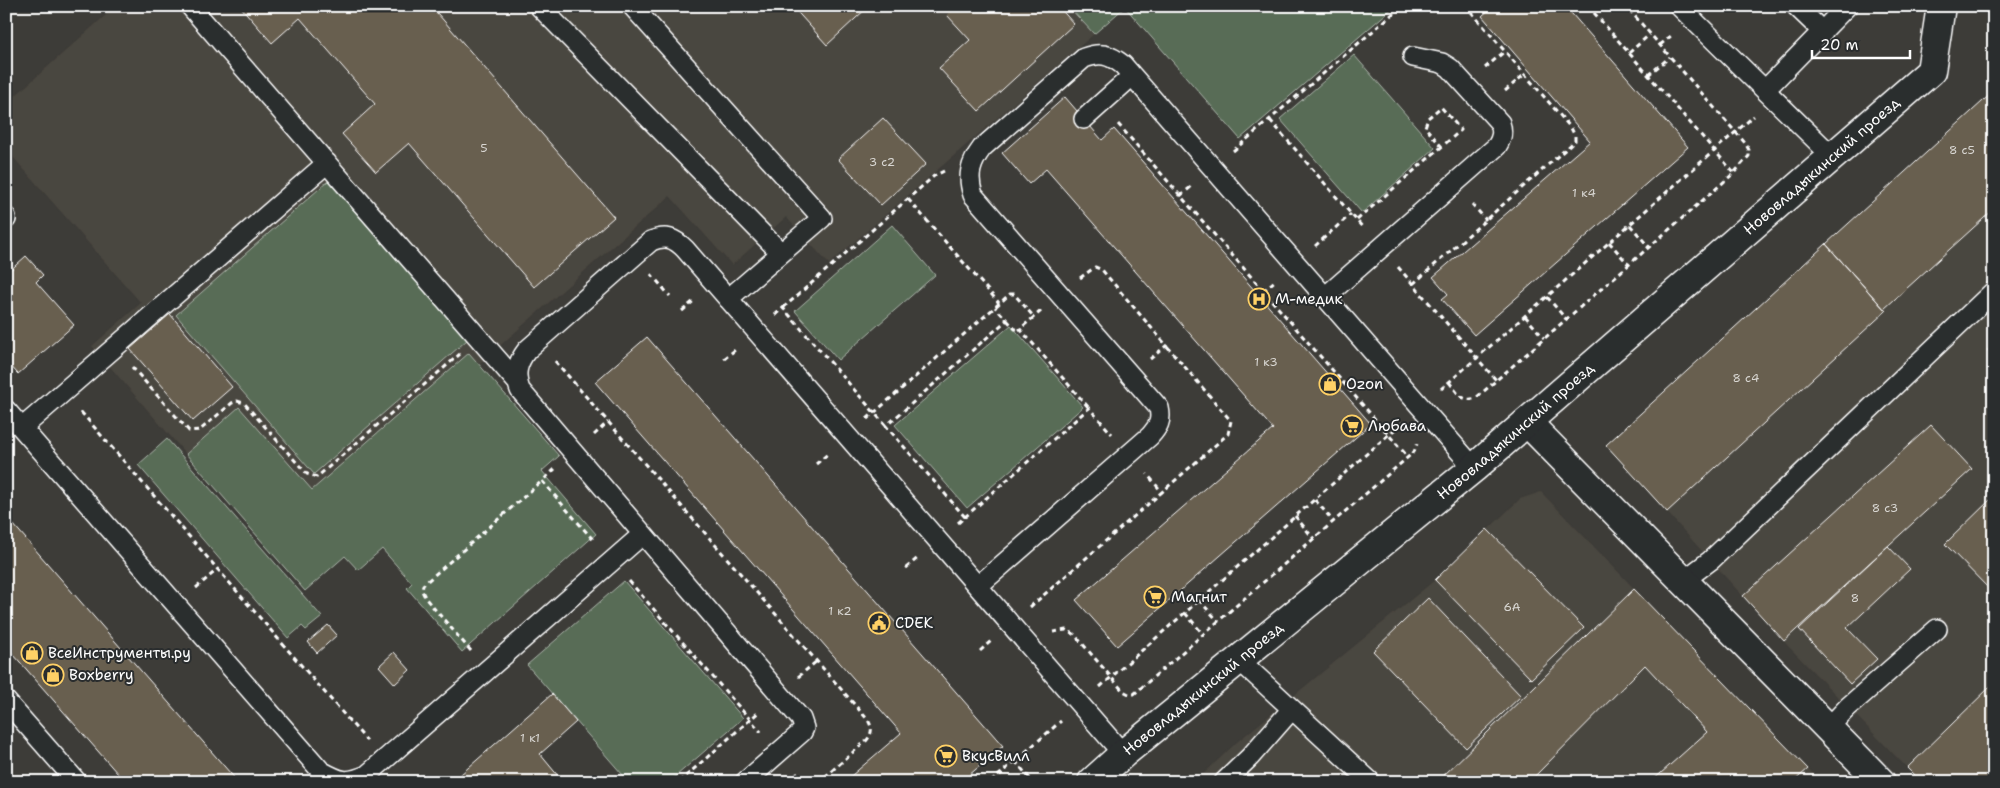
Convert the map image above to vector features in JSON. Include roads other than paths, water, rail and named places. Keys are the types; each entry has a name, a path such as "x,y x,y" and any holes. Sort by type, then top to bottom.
{"street":[{"name":"Нововладыкинский проезд","path":"1092,782 1123,754 1474,468 1931,71 1941,6"},
{"path":"1527,422 1881,782"}],"lane":[{"path":"190,6 517,382 520,390 802,719 804,728 802,732 745,782"},
{"path":"539,6 782,253"},
{"path":"632,6 822,218 728,299"},
{"path":"1679,6 1833,157"},
{"path":"1796,6 1823,32"},
{"path":"1769,95 1847,6"},
{"path":"978,586 1130,454 1157,429 1160,422 1158,408 973,195 969,184 969,171 973,160 982,148 1084,58 1095,54 1113,57 1122,65 1474,468"},
{"path":"1325,297 1497,146 1502,134 1500,123 1450,68 1442,63 1413,57"},
{"path":"1084,119 1132,76"},
{"path":"22,428 327,163"},
{"path":"517,382 517,369 520,358 538,340 651,241 660,238 676,240 1123,754"},
{"path":"1683,581 1711,560 1994,290"},
{"path":"6,410 321,771 339,781 352,782 367,775 644,534"},
{"path":"1828,728 1848,707 1937,629"},
{"path":"1240,660 1370,782"},
{"path":"6,701 77,782"},
{"path":"1224,782 1250,757 1292,710"}],"place":[{"name":"М-медик","path":"1259,299"},
{"name":"Ozon","path":"1330,384"},
{"name":"Любава","path":"1352,426"},
{"name":"Магнит","path":"1155,597"},
{"name":"CDEK","path":"879,623"},
{"name":"ВсеИнструменты.ру","path":"32,653"},
{"name":"Boxberry","path":"53,675"},
{"name":"ВкусВилл","path":"946,756"}]}
